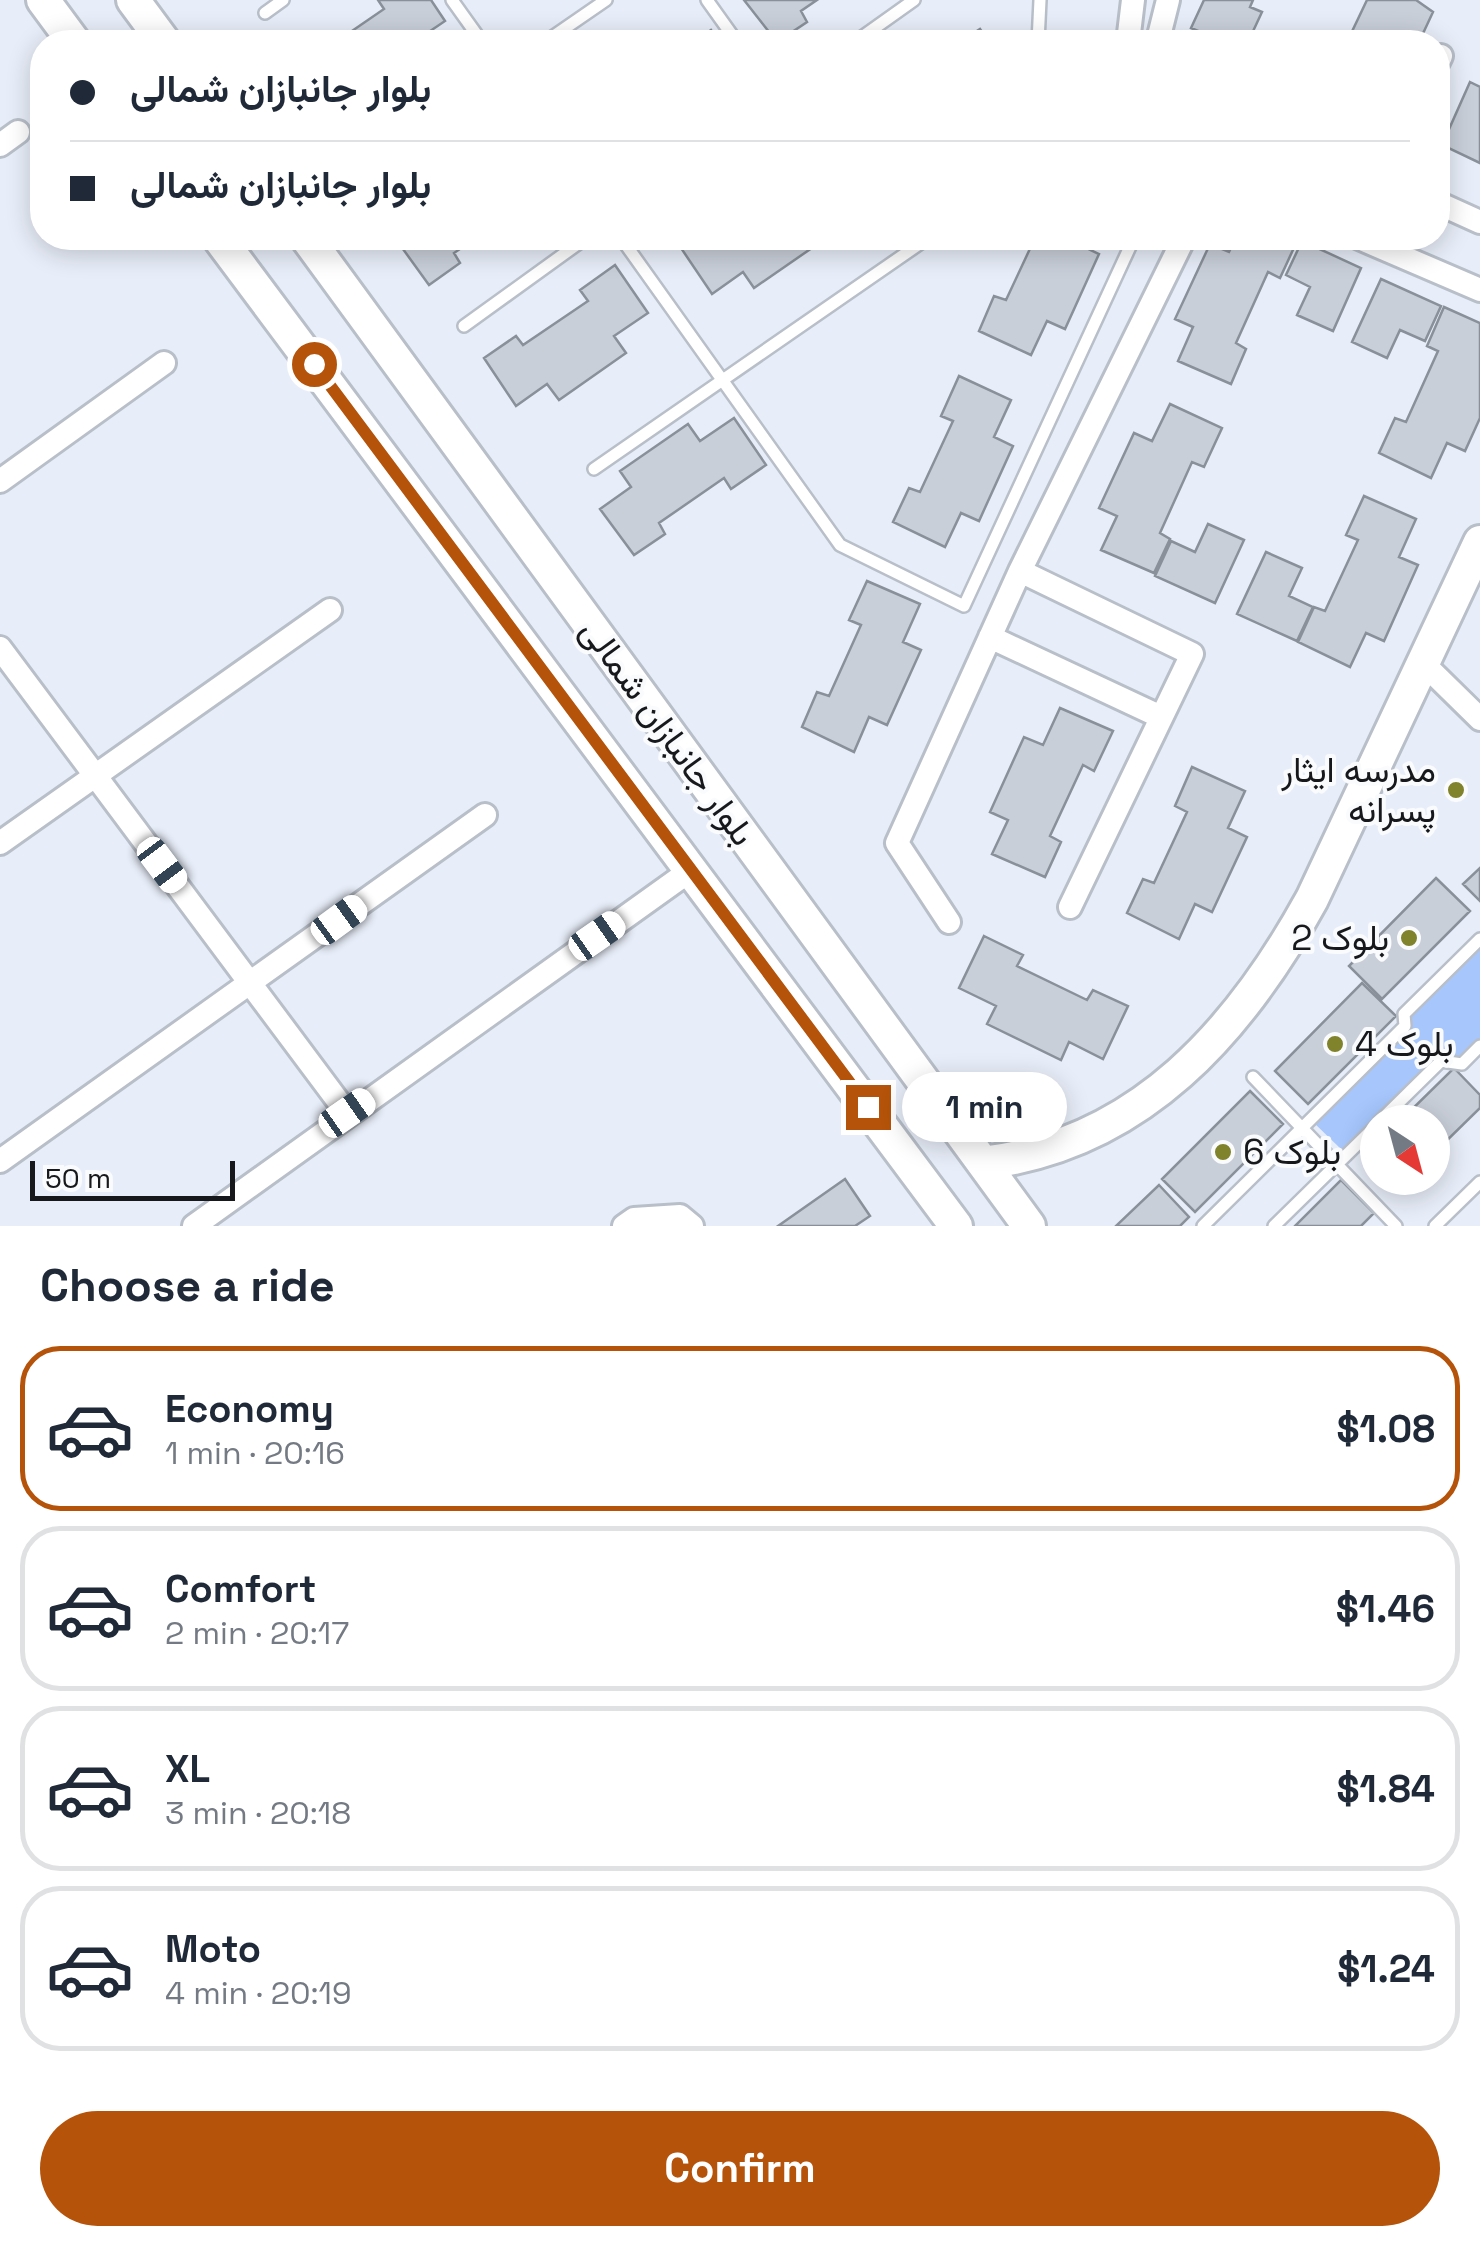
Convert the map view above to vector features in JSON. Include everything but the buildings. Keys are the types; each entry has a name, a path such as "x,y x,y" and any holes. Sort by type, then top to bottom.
{"main road":[{"path":"42,0 65,30"},
{"path":"134,0 155,30"},
{"name":"بلوار جانبازان شمالی","path":"229,250 956,1226"},
{"name":"بلوار جانبازان شمالی","path":"316,250 1030,1226"},
{"path":"982,1163 1025,1158 1072,1142 1106,1124 1192,1063 1233,1022 1283,950 1312,899 1480,542"}],"street":[{"path":"1129,30 1133,0"},
{"path":"1161,30 1168,0"},
{"path":"1450,208 1480,222"},
{"path":"950,922 896,843 1020,571 1178,250"},
{"path":"1387,250 1480,290"},
{"path":"0,481 164,364"},
{"path":"1020,571 1192,654 1070,907"},
{"path":"0,843 330,610"},
{"path":"990,637 1162,717"},
{"path":"0,648 347,1113"},
{"path":"1424,664 1480,719"},
{"path":"0,1161 485,815"},
{"path":"194,1226 691,870"},
{"path":"624,1226 634,1219 680,1216 692,1226"}],"lane":[{"path":"265,13 283,0"},
{"path":"452,0 473,30"},
{"path":"562,30 606,0"},
{"path":"707,0 728,30"},
{"path":"872,30 914,0"},
{"path":"1039,30 1040,0"},
{"path":"464,326 569,250"},
{"path":"630,250 840,545 964,606 1128,250"},
{"path":"594,469 911,250"},
{"path":"1203,1226 1405,1026 1404,1014 1480,939"},
{"path":"1396,1105 1441,1061 1462,1064 1480,1046"},
{"path":"1253,1077 1396,1226"},
{"path":"1274,1226 1360,1141"},
{"path":"1435,1226 1480,1182"}],"shaded area":[{"path":"1480,947 1480,1038 1460,1057 1441,1054 1388,1105 1360,1105 1360,1133 1342,1150 1313,1122 1411,1028 1412,1016"}],"place":[{"name":"مدرسه ایثار پسرانه","path":"1456,790"},
{"name":"بلوک 2","path":"1409,938"},
{"name":"بلوک 4","path":"1335,1044"},
{"name":"بلوک 6","path":"1223,1152"}],"route":[{"path":"314,364 868,1107"}]}
